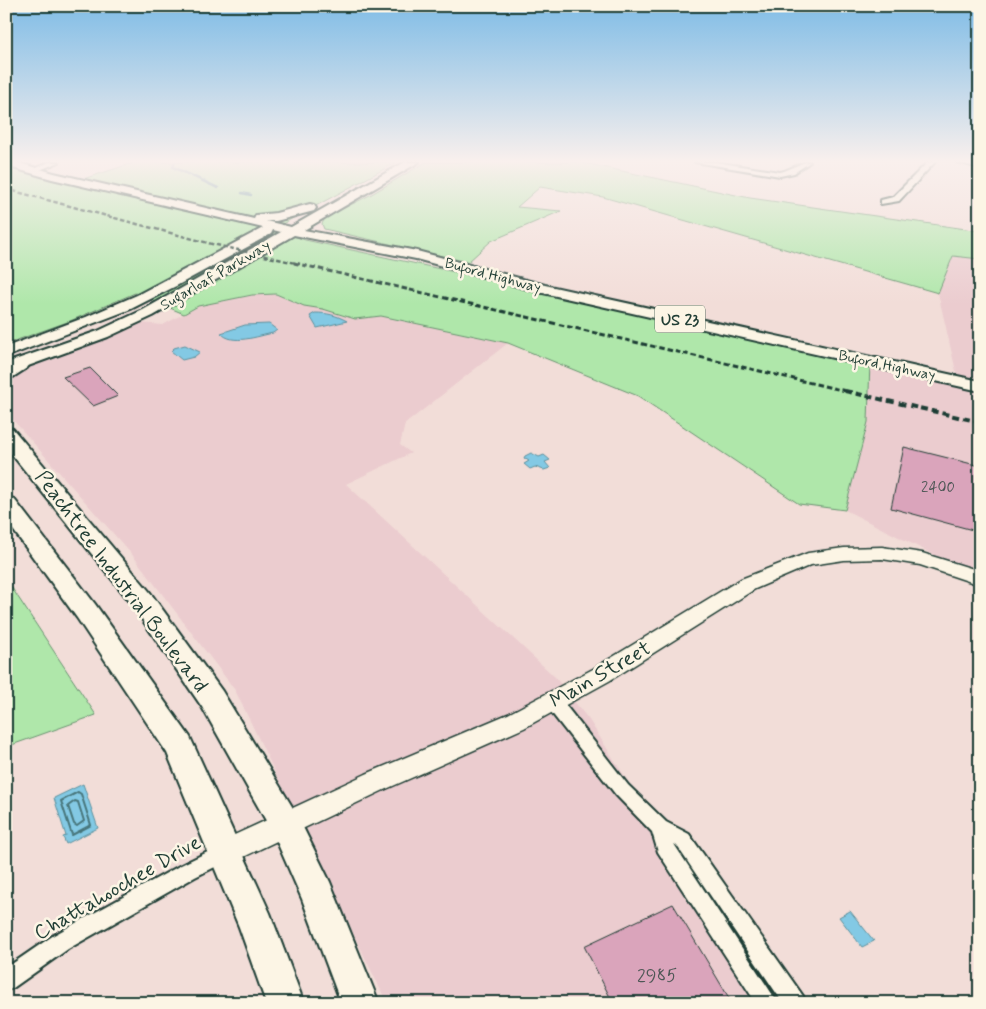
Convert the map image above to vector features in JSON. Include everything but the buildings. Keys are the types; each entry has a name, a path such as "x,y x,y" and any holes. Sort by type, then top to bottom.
{"highway":[{"name":"Peachtree Industrial Boulevard","path":"6,433 140,597 200,682 285,824 318,894 360,1003"},
{"path":"6,504 86,611 179,746 257,926 285,1003"}],"main road":[{"name":"Buford Highway","path":"200,209 292,231 417,255 543,289 980,386"},
{"path":"222,214 273,217 306,209"},
{"name":"Sugarloaf Parkway","path":"6,352 112,312 191,274 241,244 308,209"},
{"name":"Sugarloaf Parkway","path":"11,369 103,334 150,312 332,209"},
{"path":"222,214 243,231 245,238 241,244"},
{"path":"323,214 315,223 316,227 350,242"},
{"path":"256,252 287,244 350,242"},
{"path":"150,312 146,307 150,302 191,274"}],"street":[{"name":"Main Street","path":"226,852 374,782 516,721 608,670 748,584 808,559 844,554 882,553 922,559 980,578"},
{"path":"553,702 622,790 660,828 683,840 796,1003"},
{"path":"660,828 664,846 768,1003"},
{"name":"Chattahoochee Drive","path":"6,981 61,942 188,871 226,852"}],"shaded area":[{"path":"953,256 980,259 980,578 845,510 868,422 870,361 958,380 938,293"},
{"path":"276,294 304,306 323,309 354,319 381,316 508,343 405,424 400,445 411,453 346,484 555,677 589,720 768,1003 387,1003 235,690 134,557 6,412 6,376 15,370 99,342 141,323 163,325 198,306 252,295"}],"green space":[{"path":"6,209 310,209 273,229 305,240 870,361 868,422 845,510 799,504 638,396 508,343 381,316 355,319 323,309 304,306 276,294 252,295 198,306 184,314 135,293 70,321 6,344"},
{"path":"342,209 540,209 561,211 491,241 468,262 324,229 322,224 325,218"},
{"path":"645,209 827,209 980,231 980,259 953,256 938,293"},
{"path":"6,579 96,715 6,747"}],"water":[{"path":"315,313 324,313 347,321 317,328 310,316"},
{"path":"269,324 277,330 273,333 253,338 238,340 226,337 221,333 245,325"},
{"path":"185,345 200,352 194,357 182,360 171,351 174,348"},
{"path":"531,453 539,457 544,455 550,460 545,462 550,468 544,470 535,467 530,469 524,464 529,461 524,458"},
{"path":"83,784 98,828 66,844 63,837 66,836 54,798"},
{"path":"850,911 874,941 862,947 839,917"}],"railway":[{"path":"81,209 212,244 300,264"},
{"path":"294,263 850,392"},
{"path":"845,391 980,422"}]}
